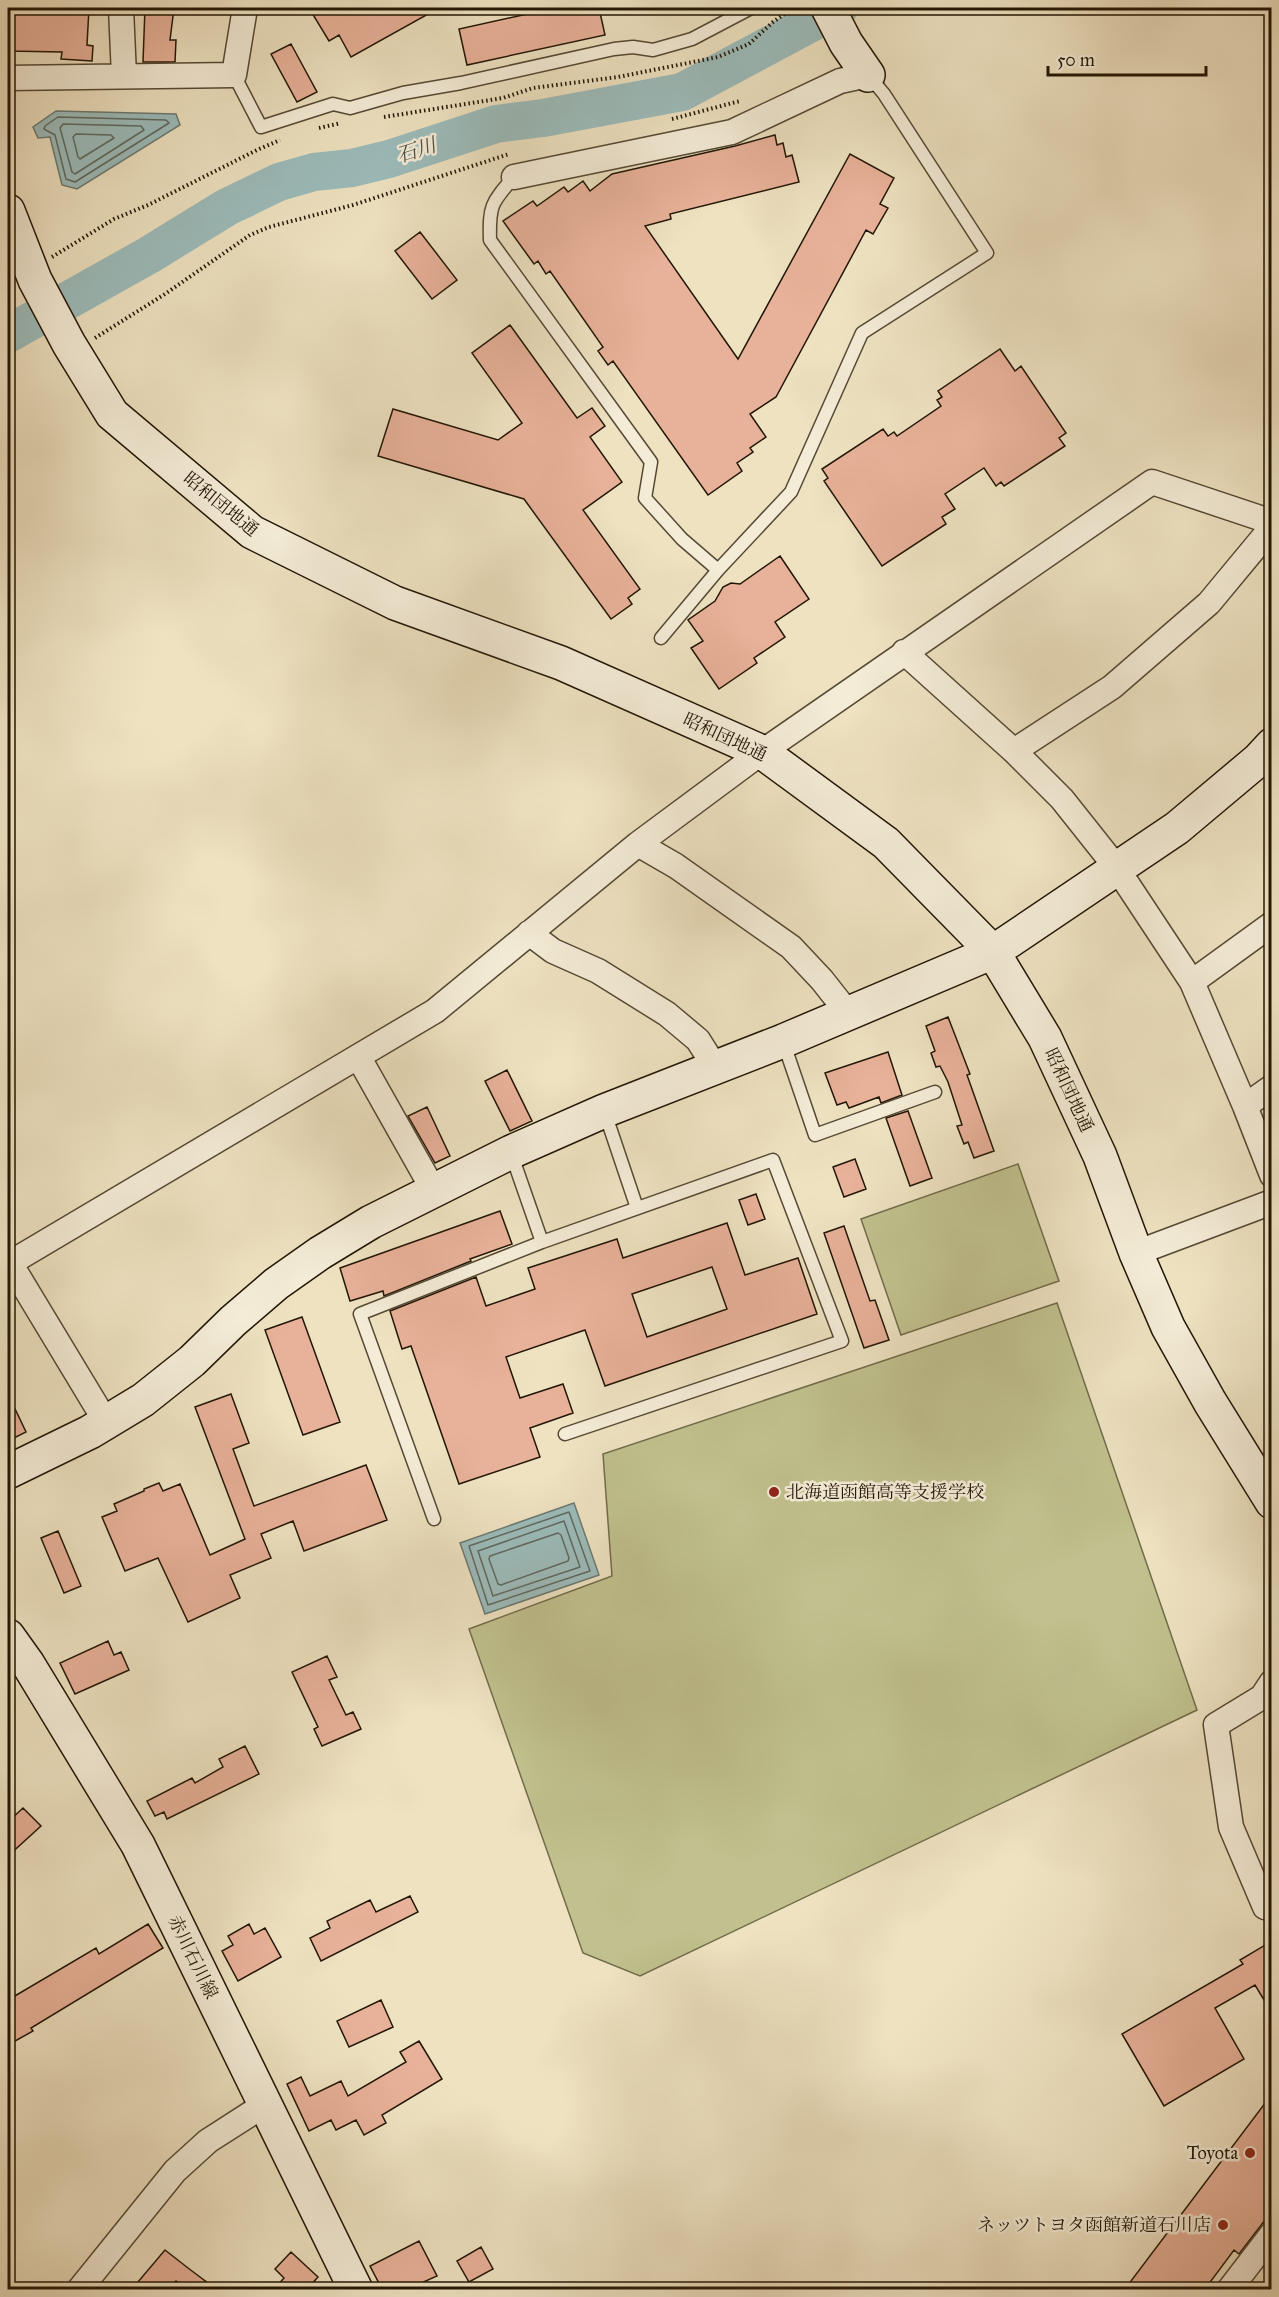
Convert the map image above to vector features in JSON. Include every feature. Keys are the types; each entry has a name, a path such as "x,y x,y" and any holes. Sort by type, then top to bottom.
{"street":[{"path":"121,8 124,76"},
{"path":"8,78 234,75 245,8"},
{"path":"514,177 732,132 840,81 868,75 846,43 828,8"},
{"name":"昭和団地通","path":"8,211 82,341 112,414 252,532 395,603 561,663 762,752 886,843 993,952 1045,1038 1100,1156 1136,1253 1173,1336 1210,1402 1272,1502"},
{"path":"106,1422 10,1263 435,1011 638,844 762,752 1152,482 1272,522"},
{"path":"1014,750 1113,687 1209,603 1272,527"},
{"path":"904,652 1014,750 1062,799 1116,867 1192,982 1272,1175"},
{"path":"8,1472 106,1422 143,1400 192,1361 276,1284 320,1253 371,1222 511,1152 604,1111 783,1041 993,952 1177,828 1258,760 1272,745"},
{"path":"638,844 676,866 791,947 822,980 848,1013"},
{"path":"1192,982 1272,924"},
{"path":"530,933 553,951 598,971 667,1014 698,1040 715,1068"},
{"path":"359,1058 434,1191"},
{"path":"1245,1106 1272,1087"},
{"path":"1136,1253 1272,1202"},
{"name":"赤川石川線","path":"8,1636 28,1664 138,1845 356,2289"},
{"path":"1268,1694 1216,1725 1231,1827 1265,1907 1272,1903"},
{"path":"79,2289 160,2187 188,2158 208,2141 264,2105"},
{"path":"1229,2289 1272,2234"}],"lane":[{"path":"234,75 261,127 333,105 350,108 403,93 461,83 614,49 633,47 652,50 692,39 752,8"},
{"path":"661,638 718,570 791,492 862,333 987,253 884,94 868,75"},
{"path":"514,177 495,198 489,213 490,240 651,462 645,498 682,539 718,570"},
{"path":"783,1041 815,1135 935,1092"},
{"path":"604,1111 637,1208"},
{"path":"511,1152 542,1242"},
{"path":"434,1519 360,1314 542,1242 773,1160 842,1341 565,1434"}],"path":[{"path":"382,117 503,98 533,88 625,76 718,57 749,44 773,22 793,8"},
{"path":"662,122 745,99"},
{"path":"309,130 348,122"},
{"path":"42,270 114,219 148,205 256,150 289,136"},
{"path":"82,341 165,294 250,236 269,227 352,205 477,162 518,152"}],"green space":[{"path":"1018,1164 1059,1281 901,1335 861,1219"},
{"path":"1057,1303 1197,1710 640,1976 583,1953 469,1629 612,1576 603,1454"}],"water":[{"path":"56,111 176,114 180,125 77,189 62,185 50,137 38,138 33,127"},
{"path":"574,1503 599,1575 485,1614 460,1543"}],"building":[{"path":"11,8 89,8 87,45 93,46 92,61 61,59 62,52 8,51 8,23 11,23"},
{"path":"145,8 174,8 170,40 176,40 175,62 143,62"},
{"path":"309,8 439,8 351,57 339,35 329,41"},
{"path":"555,8 599,8 605,35 467,65 459,29"},
{"path":"291,44 317,92 297,102 271,54"},
{"path":"775,135 777,145 783,143 786,157 792,155 799,182 670,214 671,219 645,226 738,359 850,154 894,178 880,204 888,208 873,234 866,230 776,397 750,414 766,437 750,448 753,452 737,463 742,471 708,495 613,361 608,365 598,351 603,347 550,271 546,274 538,261 534,264 503,221 533,201 537,206 564,187 568,192 583,181 590,191 612,174"},
{"path":"420,232 457,280 432,299 395,251"},
{"path":"510,325 577,418 592,408 605,426 590,437 622,482 583,510 640,589 628,598 632,604 611,619 524,499 378,456 393,409 498,440 522,423 472,353"},
{"path":"1000,349 1015,371 1021,366 1066,433 1059,438 1065,446 1004,486 1001,482 996,486 984,468 945,494 955,509 942,517 946,524 882,566 824,481 828,478 822,469 883,429 888,436 894,432 897,436 941,406 937,400 942,397 938,391"},
{"path":"780,556 809,599 775,622 785,637 754,658 757,663 719,689 691,648 703,641 688,620 715,601 723,587 731,583 740,584"},
{"path":"948,1017 970,1074 967,1075 994,1151 974,1158 968,1142 964,1144 957,1126 962,1125 948,1082 940,1066 936,1067 931,1053 935,1051 926,1026"},
{"path":"888,1052 902,1095 881,1103 879,1097 849,1108 846,1102 837,1105 825,1073"},
{"path":"507,1070 532,1121 510,1131 485,1081"},
{"path":"427,1107 450,1156 435,1163 408,1116"},
{"path":"908,1111 932,1178 910,1186 886,1118"},
{"path":"855,1159 866,1189 844,1197 833,1167"},
{"path":"756,1194 765,1219 748,1225 739,1200"},
{"path":"500,1211 512,1244 470,1259 471,1261 384,1296 383,1291 350,1301 340,1268"},
{"path":"727,1223 745,1275 798,1258 817,1314 605,1386 585,1330 506,1357 520,1398 563,1384 573,1413 530,1428 540,1457 459,1484 411,1346 402,1349 390,1311 476,1277 486,1306 535,1289 528,1268 617,1239 623,1258","holes":["712,1267 727,1309 647,1337 632,1294"]},
{"path":"844,1226 870,1301 875,1300 889,1340 864,1348 824,1233"},
{"path":"302,1317 340,1422 303,1435 265,1330"},
{"path":"8,1394 26,1432 8,1441"},
{"path":"231,1394 249,1443 233,1449 254,1506 366,1465 387,1520 304,1551 293,1521 261,1534 271,1558 230,1575 240,1598 188,1622 158,1558 125,1571 102,1517 117,1511 114,1504 144,1489 159,1483 163,1491 180,1484 210,1555 245,1539 195,1407"},
{"path":"58,1531 81,1586 64,1593 41,1538"},
{"path":"108,1641 114,1655 121,1652 129,1670 75,1694 60,1663"},
{"path":"327,1656 337,1677 329,1680 346,1715 353,1712 361,1729 322,1746 314,1729 318,1727 292,1672"},
{"path":"245,1746 259,1774 167,1819 164,1812 155,1816 147,1801 192,1778 195,1783 223,1767 219,1759"},
{"path":"23,1808 41,1826 8,1856 8,1822"},
{"path":"410,1896 418,1912 321,1961 310,1938 330,1928 327,1921 370,1900 376,1912"},
{"path":"148,1924 163,1948 31,2028 33,2031 8,2045 8,2000 96,1948 99,1954"},
{"path":"249,1924 254,1934 265,1928 281,1957 238,1981 222,1951 233,1945 228,1936"},
{"path":"1272,1941 1272,2013 1255,1985 1215,2008 1244,2059 1164,2106 1122,2034 1243,1964 1240,1960"},
{"path":"381,2000 393,2027 349,2047 337,2021"},
{"path":"419,2041 442,2079 382,2115 386,2123 364,2135 356,2120 336,2130 331,2120 309,2131 287,2084 301,2077 310,2096 341,2081 348,2096 406,2062 400,2052"},
{"name":"Toyota","path":"1272,2094 1272,2211 1239,2254 1234,2250 1205,2289 1125,2289"},
{"path":"419,2241 437,2276 408,2289 382,2289 370,2266"},
{"path":"481,2247 493,2269 469,2282 457,2261"},
{"path":"165,2250 216,2289 187,2289 176,2281 169,2289 132,2289"},
{"path":"291,2252 318,2277 307,2289 274,2289 284,2278 275,2269"}],"waterway":[{"name":"石川","path":"8,334 149,255 227,207 279,182 314,172 352,168 389,159 496,124 543,118 682,92 839,8"}],"place":[{"name":"北海道函館高等支援学校","path":"774,1492"},
{"name":"Toyota","path":"1250,2153"},
{"name":"ネッツトヨタ函館新道石川店","path":"1223,2225"}]}
